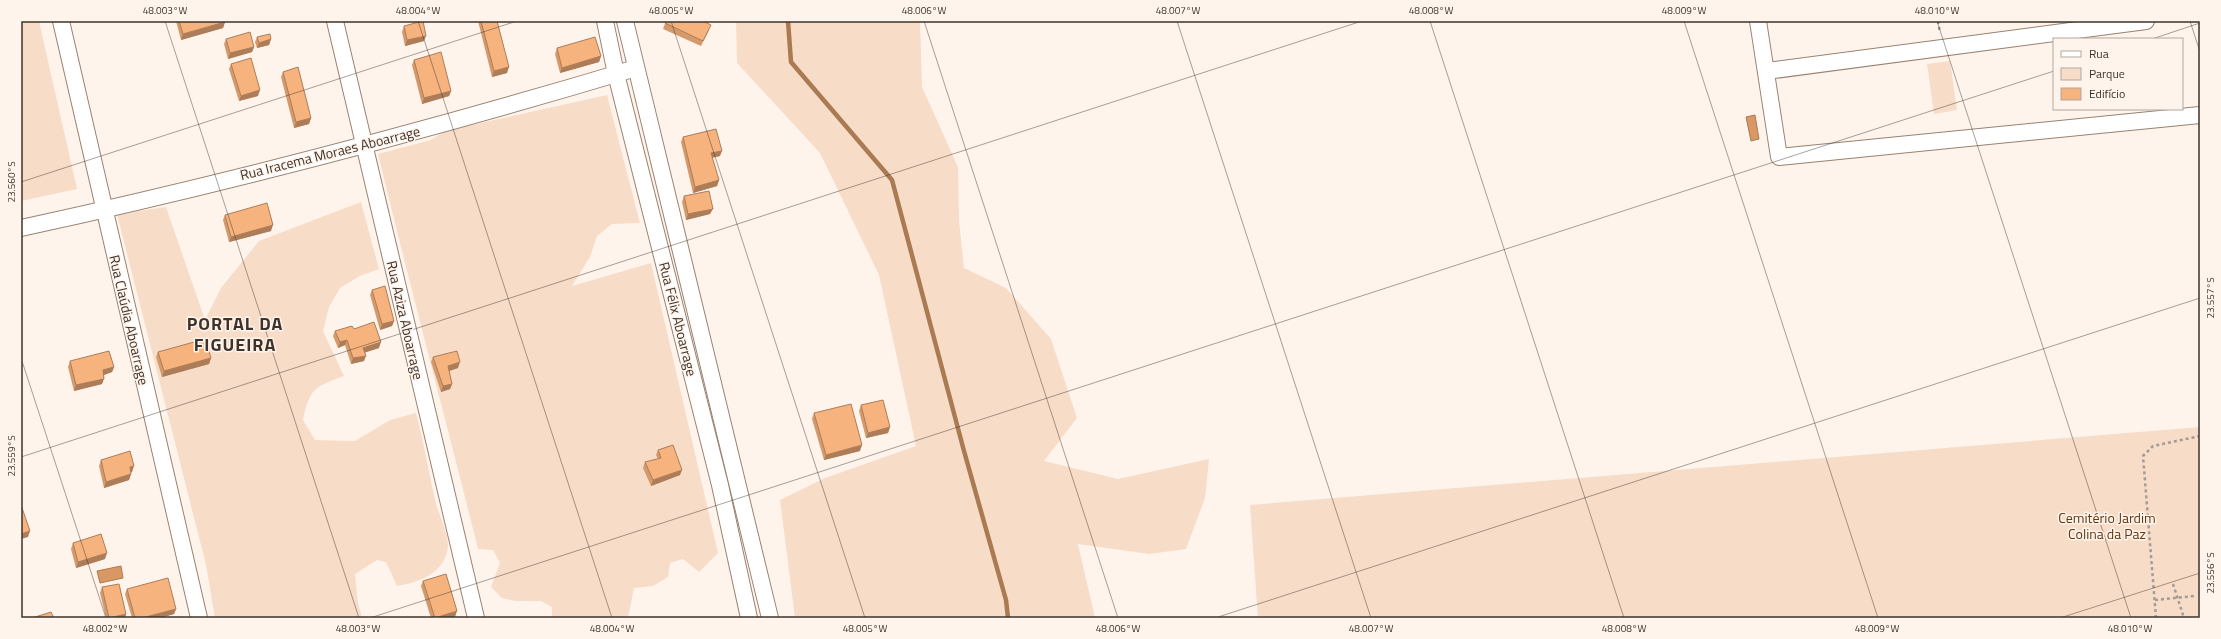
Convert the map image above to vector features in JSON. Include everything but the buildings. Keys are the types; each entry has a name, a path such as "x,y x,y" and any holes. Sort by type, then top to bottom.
{"street":[{"name":"Rua Claúdia Aboarrage","path":"61,21 103,210 199,618"},
{"name":"Rua Aziza Aboarrage","path":"335,21 476,618"},
{"name":"Rua Félix Aboarrage","path":"605,21 616,74 720,485 749,618"},
{"name":"Rua Félix Aboarrage","path":"625,21 770,618"},
{"path":"1758,21 1767,71 1779,157 2200,115"},
{"path":"1767,71 2146,21"},
{"name":"Rua Iracema Moraes Aboarrage","path":"21,228 103,210 364,147 636,68"}],"path":[{"path":"2156,618 2143,456 2153,446 2200,436"},
{"path":"2173,584 2184,618"},
{"path":"2155,600 2194,596"}],"green space":[{"path":"21,21 39,21 77,189 21,201"},
{"path":"736,21 920,21 922,87 958,167 959,221 964,268 1006,288 1051,339 1077,418 1044,461 1118,479 1209,459 1205,498 1186,549 1149,554 1078,544 1095,618 795,618 780,500 825,478 916,446 879,275 820,153 737,63"},
{"path":"1950,61 1957,110 1934,114 1927,64"},
{"path":"607,95 640,223 612,224 597,236 590,257 572,286 651,263 718,553 699,572 683,559 670,563 668,577 653,586 634,588 628,618 552,618 552,607 541,601 515,601 502,598 491,587 500,563 493,550 478,549 378,154 431,140 445,131"},
{"path":"361,202 379,269 360,276 340,288 329,307 323,331 344,376 326,383 315,390 308,401 303,420 315,440 355,441 390,420 416,413 436,504 448,540 447,552 444,560 434,572 420,580 405,585 397,586 386,562 377,560 355,574 358,603 362,618 215,618 206,565 117,214 166,207 205,320 221,288 259,241"},
{"name":"Cemitério Jardim Colina da Paz","path":"2200,427 2200,618 1258,618 1250,505"}],"shaded area":[{"path":"1755,115 1759,139 1751,141 1746,117"},
{"path":"121,566 123,578 100,583 97,571"}],"waterway":[{"path":"788,21 791,62 892,180 964,451 1006,600 1008,618"}],"district":[{"name":"PORTAL DA FIGUEIRA","path":"235,334"}]}
